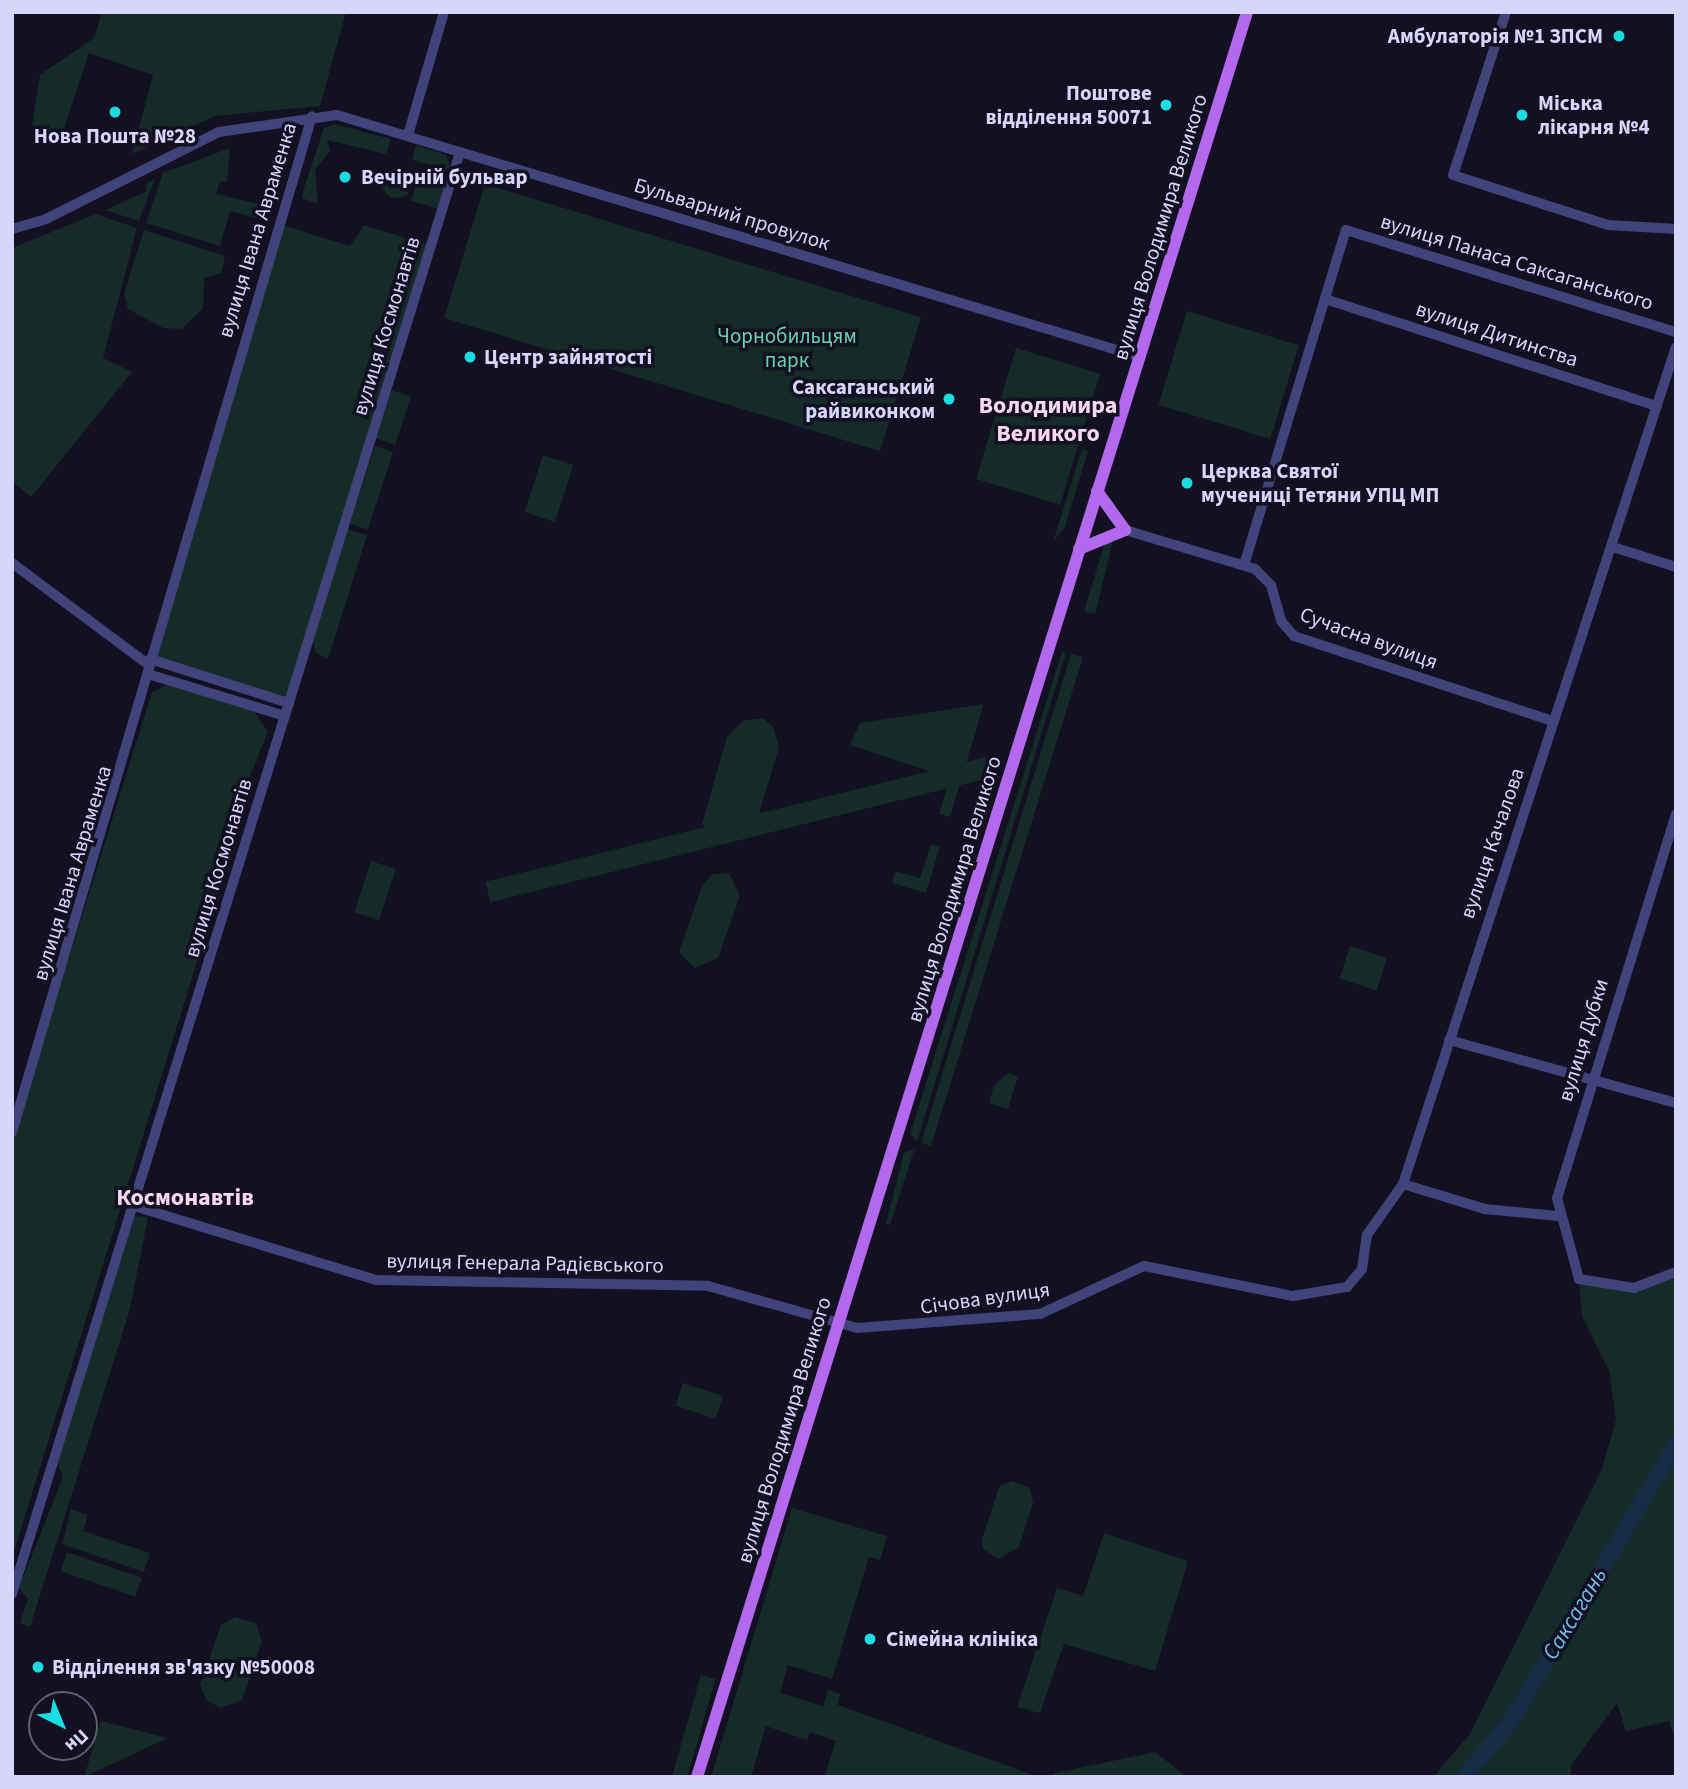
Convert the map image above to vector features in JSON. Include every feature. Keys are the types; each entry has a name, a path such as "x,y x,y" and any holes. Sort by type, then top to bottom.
{"main road":[{"name":"вулиця Володимира Великого","path":"697,1777 1247,12"},
{"path":"1079,549 1125,530 1097,491"}],"street":[{"path":"408,135 444,12"},
{"path":"1506,12 1452,175 1608,225 1676,229"},
{"name":"Бульварний провулок","path":"312,116 357,119 1140,357"},
{"name":"вулиця Івана Авраменка","path":"12,229 56,214 188,143 312,116 12,1132"},
{"name":"вулиця Космонавтів","path":"12,1594 460,152"},
{"name":"вулиця Панаса Саксаганського","path":"1325,299 1346,230 1676,332"},
{"path":"1244,565 1325,299"},
{"name":"вулиця Дитинства","path":"1325,299 1657,406"},
{"name":"вулиця Качалова","path":"1293,1296 1334,1293 1357,1279 1367,1235 1403,1185 1676,347"},
{"name":"Сучасна вулиця","path":"1125,530 1244,565 1271,585 1281,621 1294,636 1553,721"},
{"path":"1613,547 1676,567"},
{"path":"12,563 150,667 285,716"},
{"path":"150,667 289,703"},
{"name":"вулиця Дубки","path":"1676,814 1558,1185 1558,1216 1579,1279 1634,1288 1676,1272"},
{"path":"1449,1040 1676,1103"},
{"path":"1403,1185 1485,1209 1558,1216"},
{"name":"вулиця Генерала Радієвського","path":"134,1206 376,1280 708,1286 838,1322"},
{"name":"Січова вулиця","path":"838,1322 891,1330 1040,1314 1144,1266 1293,1296"}],"green space":[{"path":"102,12 346,12 320,106 215,116 132,154 153,75 89,53 61,137 32,126 40,75 94,38"},
{"path":"335,124 391,139 386,154 327,140 330,151 315,170 318,204 302,198 303,191 324,128"},
{"path":"416,145 446,155 452,171 412,160"},
{"path":"230,148 227,182 220,181 216,194 272,207 267,221 230,211 220,246 146,223 163,173"},
{"path":"397,168 408,172 412,183 408,194 397,198 386,194 382,183 386,172"},
{"path":"419,176 445,184 437,209 411,201"},
{"path":"155,178 139,221 105,210 147,191 145,185"},
{"name":"Чорнобильцям парк","path":"485,184 921,317 880,451 444,318"},
{"path":"96,214 137,228 103,358 132,372 31,497 12,481 12,248"},
{"path":"279,224 350,246 364,225 431,246 289,703 150,659"},
{"path":"144,230 225,256 221,273 204,278 203,309 181,329 163,328 128,309 124,293"},
{"path":"1187,311 1299,345 1270,439 1158,405"},
{"path":"1016,348 1100,374 1060,505 976,479"},
{"path":"392,390 411,396 395,445 376,439"},
{"path":"375,446 393,452 368,530 350,524"},
{"path":"1082,449 1088,451 1065,527 1053,542"},
{"path":"543,455 573,465 555,522 524,512"},
{"path":"348,529 367,535 328,659 316,653 313,640"},
{"path":"1113,540 1095,614 1084,611 1105,542"},
{"path":"1062,652 1066,653 917,1142 910,1134"},
{"path":"1071,654 1083,657 931,1146 921,1143"},
{"path":"166,685 254,711 268,732 245,788 246,804 12,1558 12,1140 152,692"},
{"path":"984,704 950,817 939,814 950,778 850,745 860,723"},
{"path":"763,718 774,728 779,748 754,830 724,845 702,824 727,737 742,721"},
{"path":"986,757 991,777 490,902 485,882"},
{"path":"931,844 940,846 926,893 892,883 895,871 920,878"},
{"path":"371,861 396,869 379,920 354,912"},
{"path":"729,873 740,896 718,958 695,968 679,952 702,886 713,874"},
{"path":"1350,946 1387,958 1377,990 1339,978"},
{"path":"1008,1073 1018,1076 1008,1109 989,1103 994,1085"},
{"path":"914,1150 890,1225 886,1224 904,1152"},
{"path":"135,1216 148,1217 130,1309 30,1627 20,1623 28,1599 19,1588 63,1477 57,1463"},
{"path":"1676,1272 1676,1743 1669,1721 1626,1731 1617,1703 1571,1765 1571,1777 1433,1777 1470,1734 1602,1469 1616,1419 1609,1371 1582,1316 1579,1279 1621,1289"},
{"path":"683,1383 723,1396 716,1419 676,1406"},
{"path":"771,1448 782,1451 752,1560 742,1557"},
{"path":"1011,1481 1030,1488 1033,1503 1019,1547 998,1559 983,1549 982,1539 999,1487"},
{"path":"792,1508 887,1536 880,1560 869,1557 832,1679 788,1665 780,1693 823,1706 828,1690 840,1694 838,1705 1039,1777 824,1777 836,1741 810,1732 807,1740 766,1726 751,1777 711,1777"},
{"path":"71,1509 88,1515 83,1531 150,1553 144,1572 62,1544"},
{"path":"1104,1533 1188,1561 1155,1671 1064,1644 1040,1713 1017,1707 1057,1588 1083,1596"},
{"path":"67,1552 142,1578 135,1597 60,1571"},
{"path":"235,1617 256,1623 262,1642 242,1700 221,1708 207,1701 200,1685 221,1625"},
{"path":"701,1675 715,1679 687,1777 672,1777"},
{"path":"101,1721 168,1738 84,1777 89,1761 98,1761 98,1731"},
{"path":"1155,1752 1187,1777 1051,1777 1055,1773"}],"waterway":[{"name":"Саксагань","path":"1464,1777 1509,1724 1676,1444"}],"place":[{"name":"Амбулаторія №1 ЗПСМ","path":"1619,36"},
{"name":"Поштове відділення 50071","path":"1166,105"},
{"name":"Нова Пошта №28","path":"115,112"},
{"name":"Міська лікарня №4","path":"1522,115"},
{"name":"Вечірній бульвар","path":"345,177"},
{"name":"Центр зайнятості","path":"470,357"},
{"name":"Саксаганський райвиконком","path":"949,399"},
{"name":"Церква Святої мучениці Тетяни УПЦ МП","path":"1187,483"},
{"name":"Сімейна клініка","path":"870,1639"},
{"name":"Відділення зв'язку №50008","path":"38,1667"}],"district":[{"name":"Володимира Великого","path":"1048,420"},
{"name":"Космонавтів","path":"185,1198"}]}
